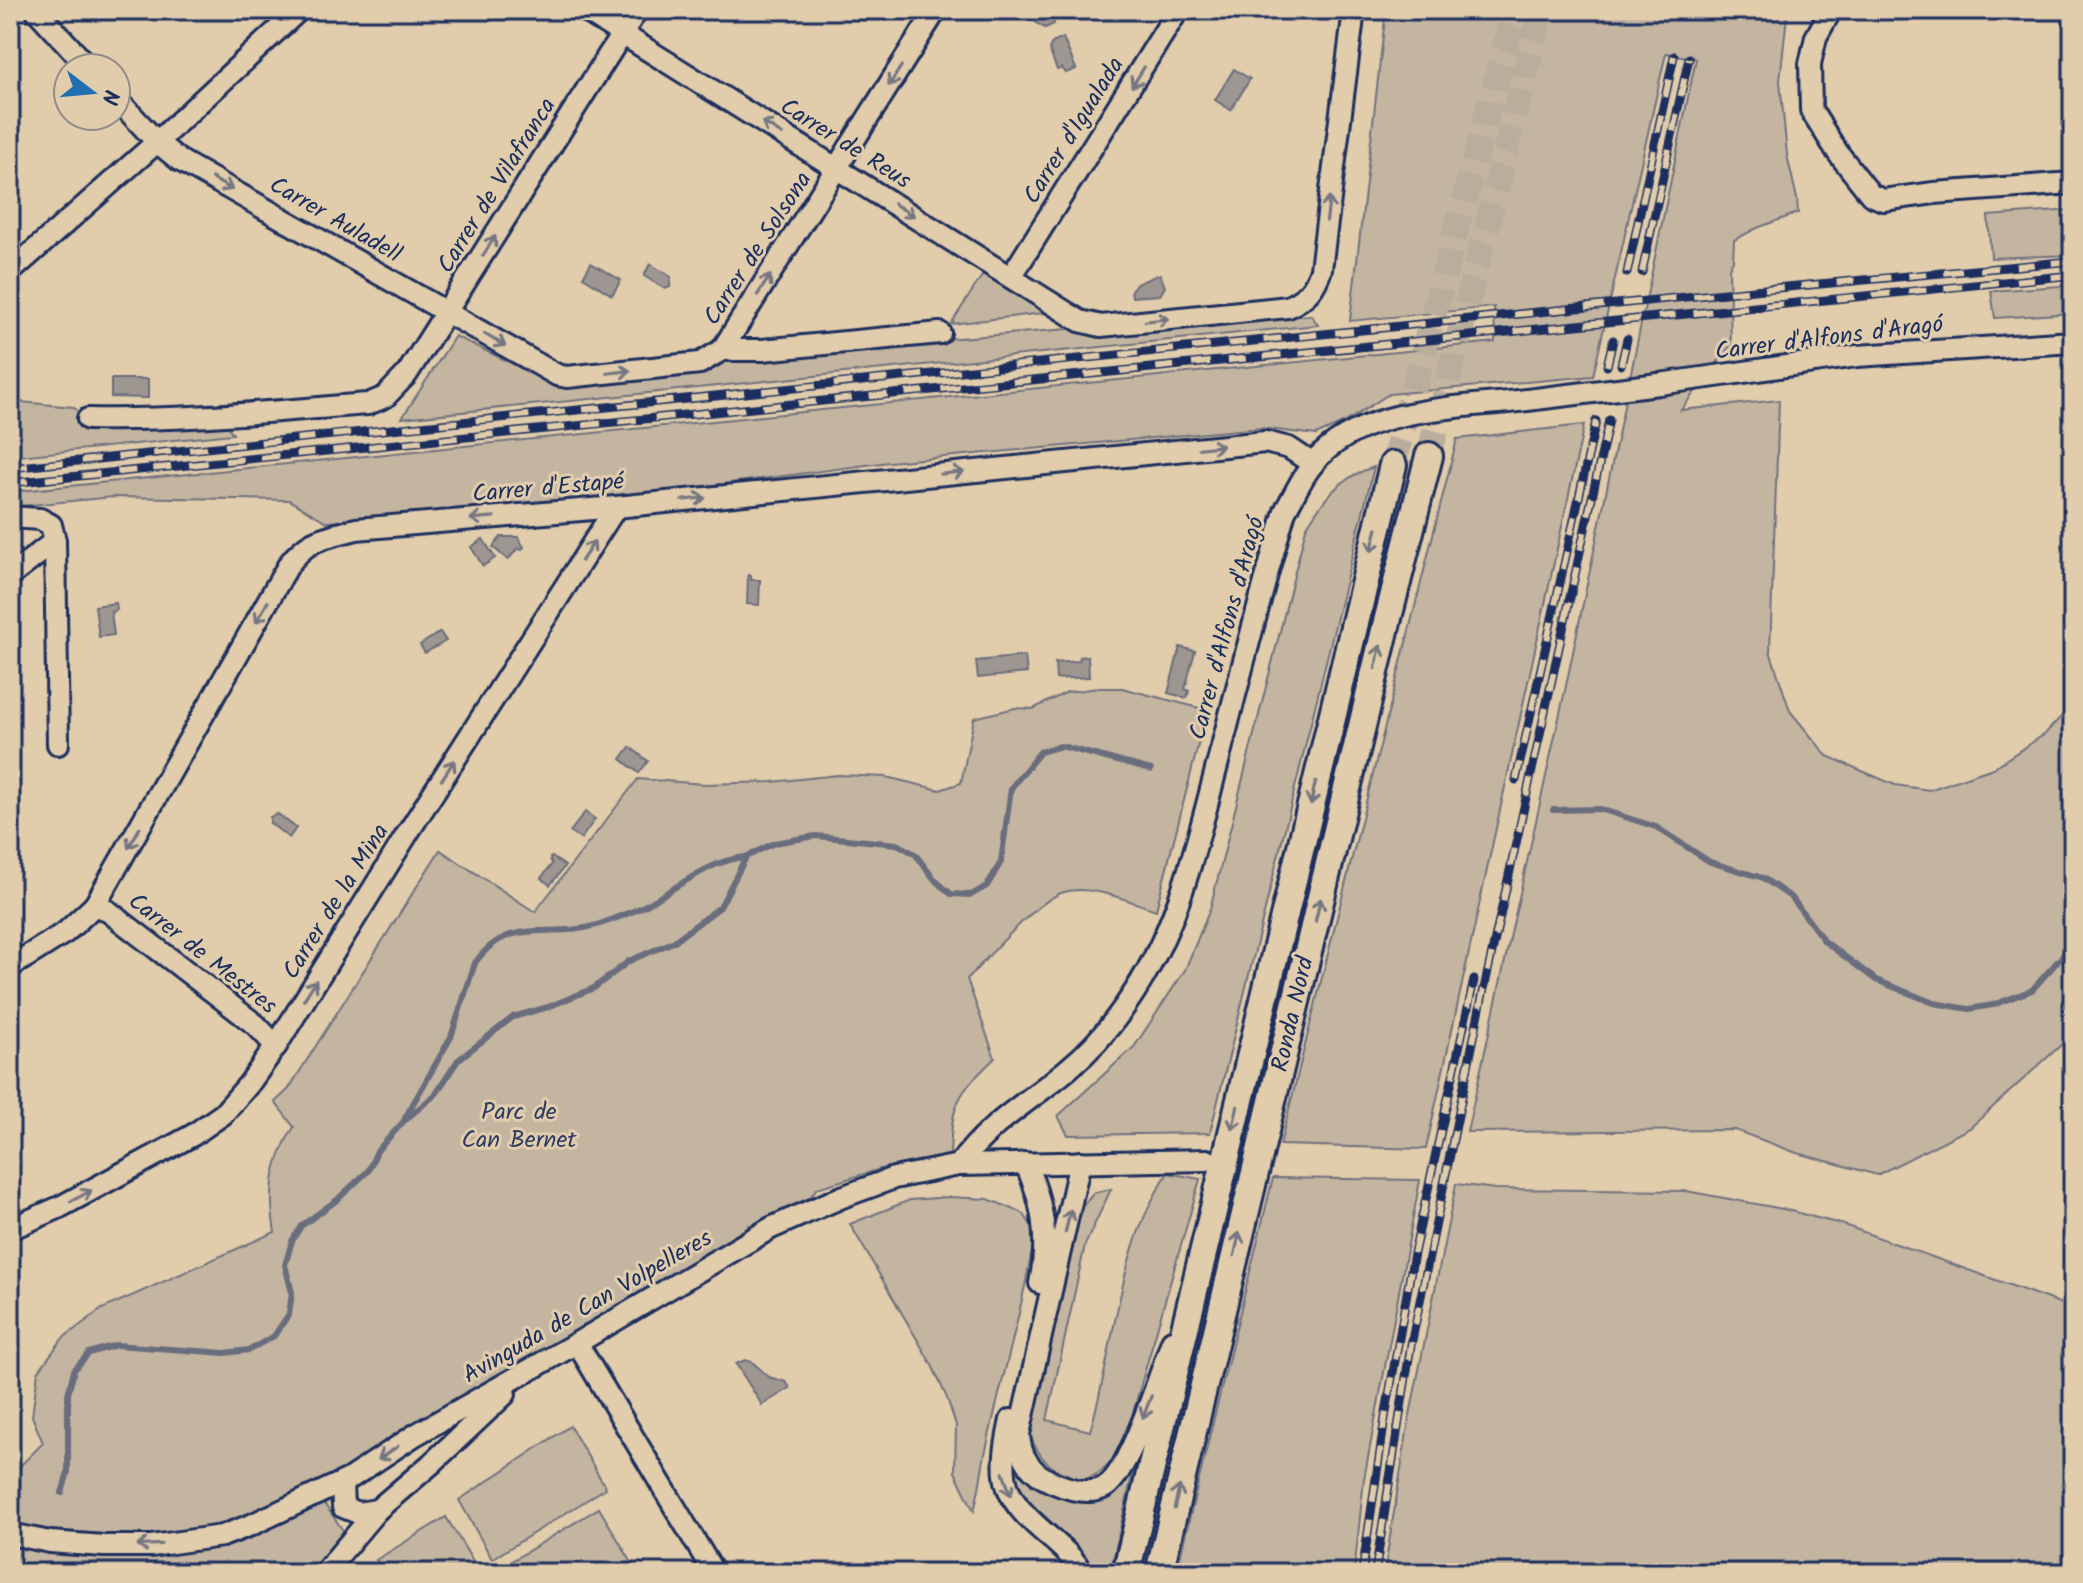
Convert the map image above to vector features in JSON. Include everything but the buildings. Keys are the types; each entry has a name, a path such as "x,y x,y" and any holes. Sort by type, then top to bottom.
{"main road":[{"name":"Ronda Nord","path":"1159,1573 1429,456"},
{"name":"Ronda Nord","path":"1126,1573 1393,465"}],"street":[{"path":"36,10 74,52"},
{"path":"10,272 157,142 299,10"},
{"name":"Carrer de Reus","path":"584,10 1080,321 1101,326 1288,307 1302,300 1316,286 1321,269 1354,10"},
{"name":"Carrer de Vilafranca","path":"88,419 155,419 368,404 385,397 397,386 448,312 637,10"},
{"name":"Carrer de Solsona","path":"722,350 936,10"},
{"name":"Carrer d'Igualada","path":"1011,277 1178,10"},
{"path":"1831,10 1816,37 1810,64 1811,110 1838,153 1871,195 1883,200 1934,193 2073,183"},
{"name":"Carrer Auladell","path":"132,115 179,160 543,367 567,377 700,363 722,350"},
{"path":"722,350 762,350 940,333"},
{"name":"Carrer d'Alfons d'Aragó","path":"959,1165 985,1133 1069,1068 1096,1042 1123,1009 1161,949 1187,882 1285,511 1322,453 1354,431 1388,417 1857,356 2073,342"},
{"name":"Carrer d'Estapé","path":"10,967 66,932 95,905 289,564 303,547 356,529 616,507 1265,442 1289,448 1313,464"},
{"name":"Carrer de la Mina","path":"10,1229 60,1207 193,1135 223,1114 249,1084 616,507"},
{"path":"10,517 40,519 53,533 58,744"},
{"path":"10,576 53,533"},
{"name":"Carrer de Mestres","path":"95,905 108,911 244,1015 276,1046"},
{"name":"Avinguda de Can Volpelleres","path":"10,1534 50,1542 104,1546 151,1546 222,1536 342,1483 415,1435 771,1228 894,1178 959,1165 1207,1160"},
{"path":"1080,1162 1019,1434 1024,1458 1035,1472 1071,1490 1088,1491 1105,1487 1118,1474 1153,1393 1203,1254"},
{"path":"1025,1163 1037,1190 1047,1241 1004,1450 1003,1472 1007,1490 1018,1508 1076,1562 1082,1573"},
{"path":"577,1343 714,1573"},
{"path":"324,1573 342,1552 368,1511 431,1464 528,1371"},
{"path":"415,1435 430,1445 431,1464"},
{"path":"342,1483 343,1507 368,1511"}],"green space":[{"path":"1386,10 1770,10 1787,15 1780,81 1787,155 1798,213 1734,240 1733,260 1729,268 1731,345 1681,410 1779,400 1770,651 1790,711 1827,756 1895,785 1929,790 1993,768 2045,734 2073,704 2073,1034 1970,1128 1877,1175 1794,1152 1735,1130 1467,1132 1566,686 1696,59 1666,53 1593,376 1389,394 1345,422 1316,435 1260,428 889,462 639,495 327,522 289,500 113,497 10,507 10,492 1495,342 1494,307 1350,321"},
{"path":"2073,210 2073,255 1991,258 1988,216"},
{"path":"987,268 1060,311 951,324"},
{"path":"2073,285 2073,313 1995,318 1991,291"},
{"path":"1311,315 1318,325 402,418 455,336 559,386 704,370 736,356 1081,328 1102,334"},
{"path":"10,401 73,407 88,419 220,415 233,434 10,457"},
{"path":"1584,425 1426,1149 1280,1145 1457,439"},
{"path":"1374,467 1210,1133 1068,1135 1058,1116 1134,1047 1185,970 1210,909 1306,528 1334,490 1362,471"},
{"name":"Parc de Can Bernet","path":"1122,688 1207,710 1156,910 1099,892 1064,892 1027,917 967,979 995,1058 972,1081 959,1100 950,1154 922,1171 887,1167 817,1188 795,1217 749,1225 746,1243 319,1496 351,1542 324,1573 10,1573 10,1476 43,1443 32,1416 38,1372 63,1338 102,1309 275,1232 272,1190 276,1165 294,1127 275,1102 288,1090 440,850 535,912 638,779 705,784 772,782 838,775 886,777 940,790 961,783 974,718 1015,708 1033,709 1067,692"},
{"path":"1168,1173 1200,1179 1122,1451 1099,1473 1076,1478 1048,1464 1028,1431 1080,1209 1094,1193 1111,1189 1085,1245 1047,1420 1090,1431 1128,1265 1151,1202"},
{"path":"1273,1178 1420,1180 1364,1479 1354,1573 1176,1573"},
{"path":"1456,1184 1496,1189 1686,1191 1783,1209 1844,1225 2073,1308 2073,1573 1384,1573 1409,1420"},
{"path":"949,1197 988,1199 1023,1213 1035,1231 974,1511 955,1472 956,1425 947,1398 932,1365 850,1224 910,1200"},
{"path":"570,1426 606,1488 492,1559 459,1500"},
{"path":"1139,1445 1110,1573 1092,1573 1082,1551 1022,1495 1014,1478 1016,1458 1031,1485 1074,1501 1097,1502 1107,1499 1120,1487"},
{"path":"599,1508 638,1573 492,1573"},
{"path":"446,1517 477,1568 469,1573 383,1573 376,1560"}],"shaded area":[{"path":"1020,10 1044,10 1053,16 1054,24 1045,28"},
{"path":"1063,38 1076,69 1066,73 1062,68 1057,70 1049,49 1052,43"},
{"path":"1234,69 1250,79 1231,110 1215,100"},
{"path":"591,263 621,280 612,295 583,277"},
{"path":"650,264 671,277 670,287 665,289 644,276"},
{"path":"1160,274 1165,287 1160,295 1132,297 1131,290 1136,284"},
{"path":"111,379 148,379 148,398 111,397"},
{"path":"501,537 518,537 524,547 521,550 518,548 508,560 493,547"},
{"path":"483,539 495,558 483,566 471,547"},
{"path":"748,575 751,580 760,580 759,605 747,604"},
{"path":"116,603 117,610 111,612 114,635 99,637 95,606"},
{"path":"440,632 446,641 425,653 420,645"},
{"path":"1180,647 1195,651 1185,689 1189,691 1187,698 1168,693"},
{"path":"1025,656 1027,673 978,678 976,661"},
{"path":"1088,656 1089,677 1056,679 1055,663 1079,661 1080,657"},
{"path":"630,747 648,761 639,773 621,759"},
{"path":"585,812 595,819 581,839 570,832"},
{"path":"278,814 296,828 289,838 270,823 270,817"},
{"path":"552,857 565,866 550,885 541,878 552,864"},
{"path":"745,1360 752,1362 769,1377 786,1382 790,1388 762,1405 736,1364"}],"waterway":[{"path":"62,1493 68,1472 68,1394 74,1370 89,1353 116,1345 225,1353 249,1350 274,1336 289,1314 292,1293 285,1265 292,1241 301,1226 337,1200 368,1171 377,1151 404,1121 436,1094 458,1060 513,1017 594,988 629,961 673,942 720,907 746,857 774,843 816,836 897,844 915,854 935,880 951,894 971,895 987,886 1001,862 1011,788 1040,752 1061,746 1151,770"},
{"path":"1553,810 1600,809 1656,827 1710,862 1763,878 1792,898 1824,941 1876,980 1934,1003 1969,1009 1993,1005 2032,990 2073,944"},
{"path":"405,1118 451,1037 475,963 488,948 516,933 597,925 648,904 719,863 746,857"}],"tunnel":[{"path":"1393,465 1515,10"},
{"path":"1429,456 1541,10"}],"railway":[{"path":"1627,273 1674,56"},
{"path":"1642,272 1689,58"},
{"path":"10,468 1754,290 2073,261"},
{"path":"10,483 2073,275"},
{"path":"1621,365 1627,339"},
{"path":"1607,366 1613,340"},
{"path":"1375,1573 1411,1345 1482,998 1609,420"},
{"path":"1516,780 1596,421"},
{"path":"1362,1573 1414,1253 1474,980"}]}
